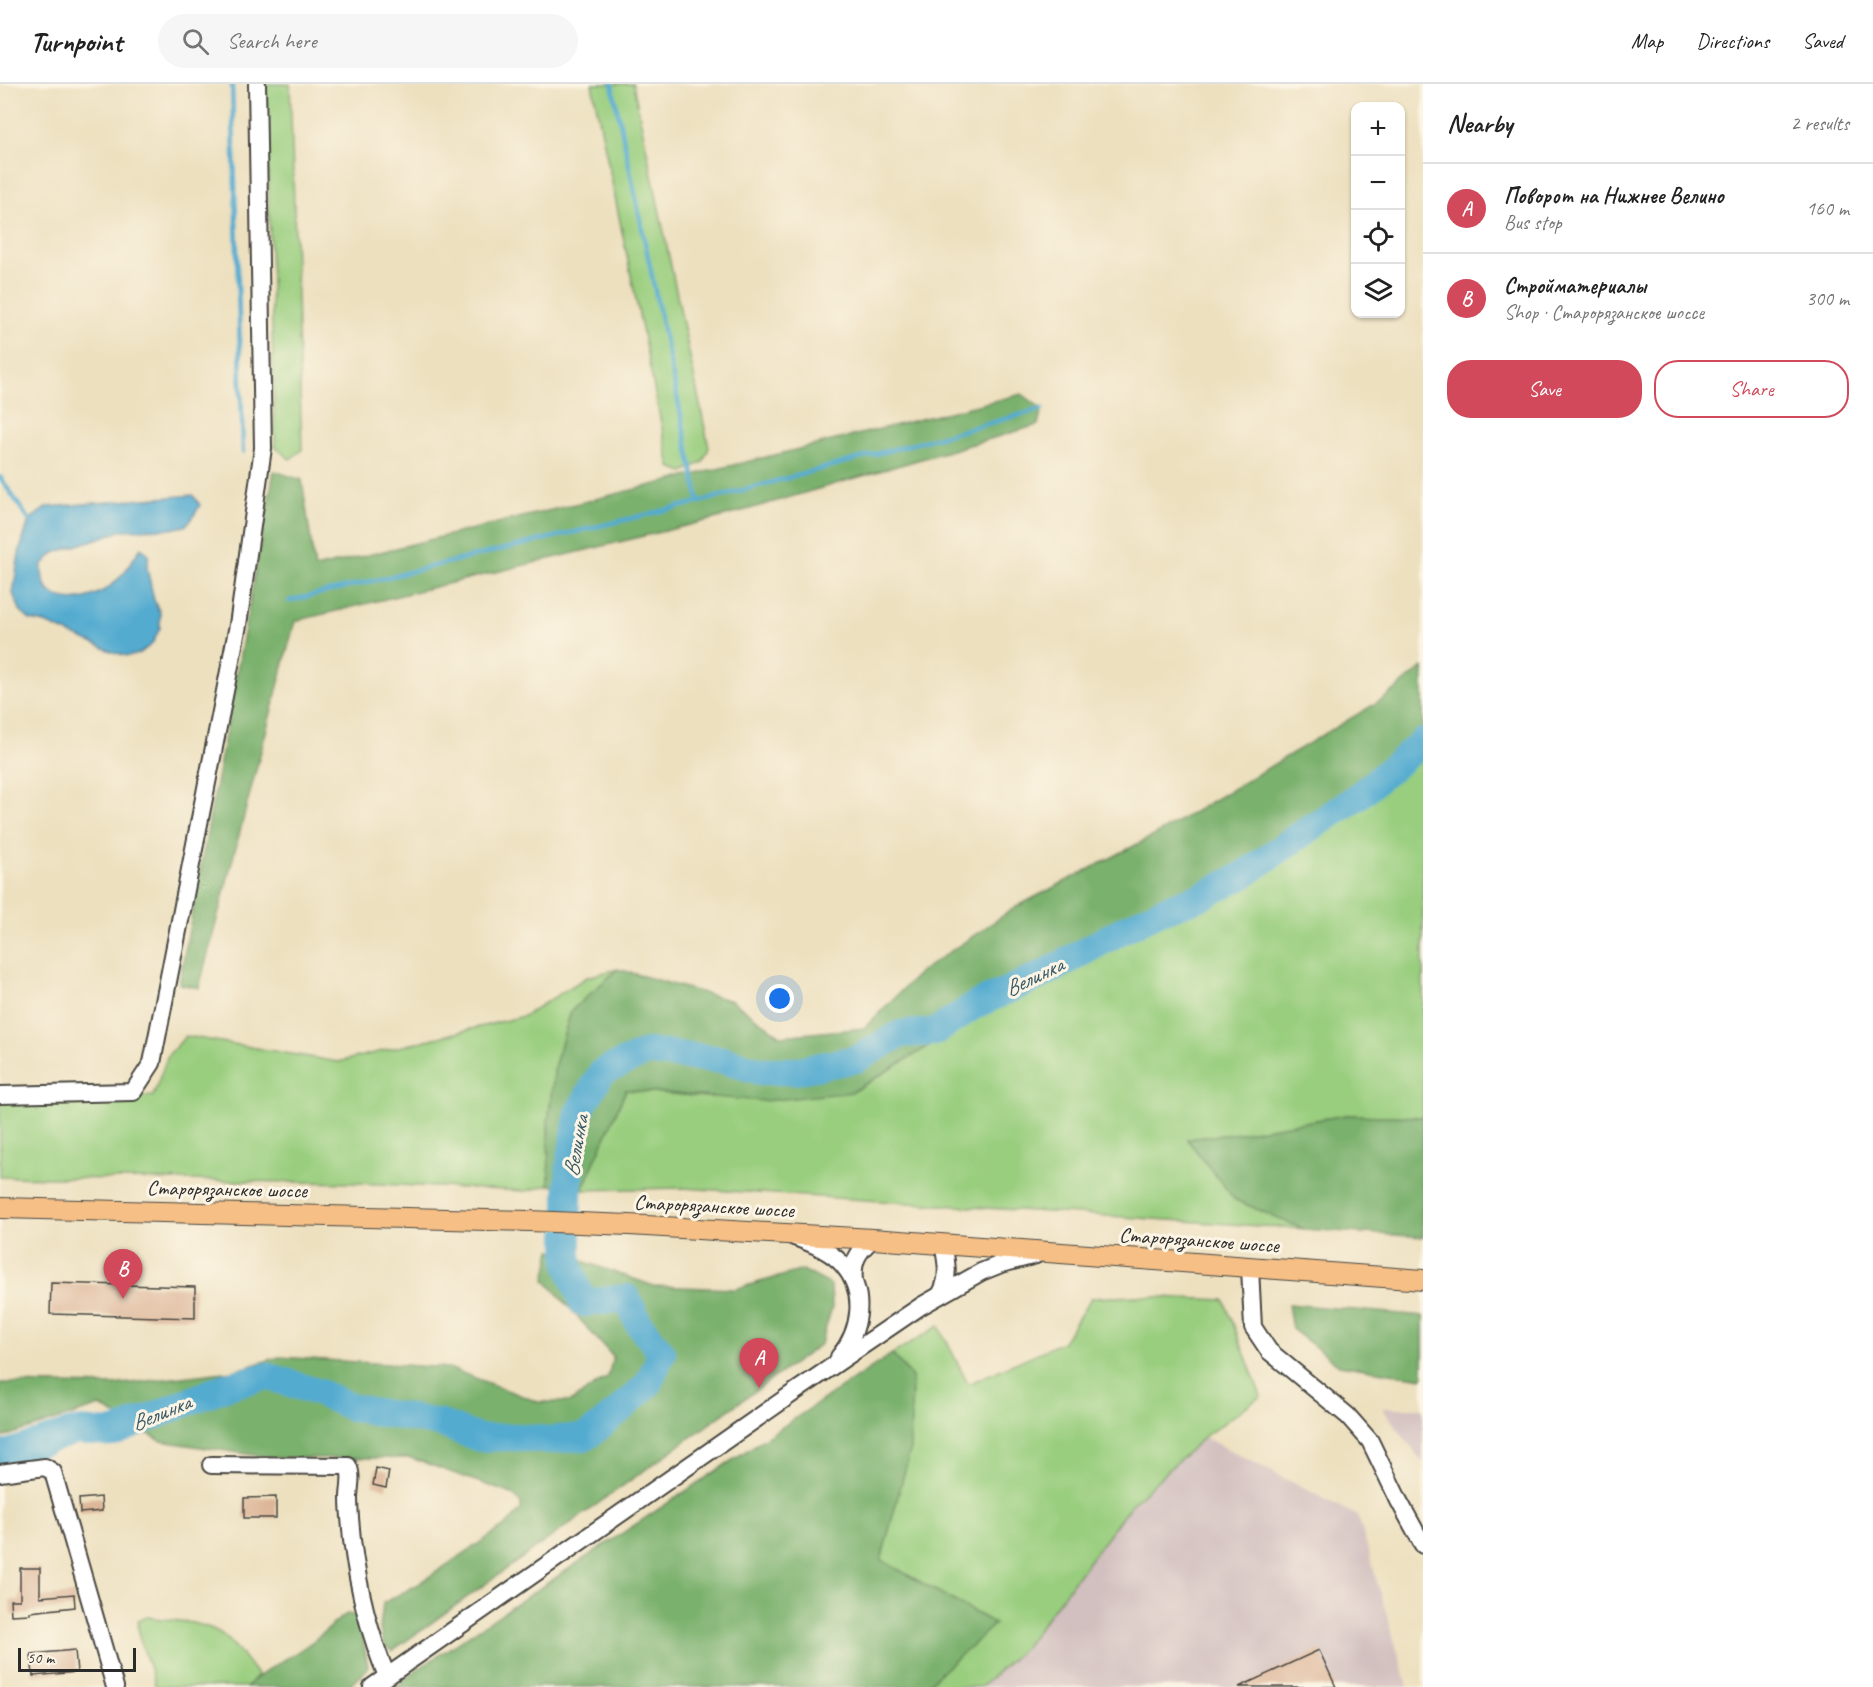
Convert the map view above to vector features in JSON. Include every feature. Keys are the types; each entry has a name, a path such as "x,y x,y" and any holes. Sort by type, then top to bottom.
{"main road":[{"name":"Старорязанское шоссе","path":"0,1208 629,1225 873,1239 1423,1280"}],"street":[{"path":"0,1095 133,1092 152,1063 238,625 263,448 257,84"},
{"path":"785,1234 831,1254 845,1266 855,1285"},
{"path":"829,1369 846,1349 855,1332 859,1314 853,1269 856,1257 862,1248 873,1239"},
{"path":"940,1295 945,1286 947,1274 943,1244"},
{"path":"372,1687 829,1369 940,1295 981,1272 1046,1252"},
{"path":"1250,1268 1253,1327 1269,1351 1348,1416 1370,1442 1423,1545"},
{"path":"212,1465 348,1466 354,1551 364,1604 378,1657 387,1676"},
{"path":"0,1473 45,1467 53,1472 115,1687"}],"shaded area":[{"path":"1382,1408 1423,1408 1423,1463"},
{"path":"1204,1437 1358,1516 1408,1687 981,1687 1024,1648 1131,1505"}],"green space":[{"path":"266,84 290,84 302,450 290,459 275,447"},
{"path":"592,84 633,84 709,448 703,462 683,472 670,467"},
{"path":"1022,394 1042,409 1038,425 722,517 295,621 199,988 179,984 274,471 302,480 315,568"},
{"path":"1423,667 1423,756 1276,863 994,1007 852,1092 764,1101 626,1090 582,1190 549,1185 548,1123 555,1065 571,1011 618,969 732,1001 781,1036 864,1028 920,972 1016,907 1157,834 1385,698"},
{"path":"1423,756 1423,1117 1346,1115 1241,1133 1187,1139 1235,1200 1304,1229 683,1188 582,1190 626,1090 704,1097 852,1092 994,1007 1276,863"},
{"path":"618,969 571,1011 555,1065 548,1123 549,1185 526,1191 357,1183 0,1177 0,1100 153,1096 168,1055 186,1036 338,1062 524,1016 587,977"},
{"path":"1346,1115 1423,1117 1423,1237 1304,1229 1235,1200 1187,1139 1241,1133"},
{"path":"551,1250 654,1286 735,1289 803,1270 831,1285 832,1307 821,1344 392,1651 384,1645 380,1629 383,1603 417,1585 506,1525 521,1510 521,1503 512,1494 411,1458 273,1458 161,1441 100,1406 0,1438 0,1383 113,1385 233,1371 279,1357 449,1368 538,1402 570,1402 608,1377 613,1357 545,1280"},
{"path":"1136,1296 1224,1300 1261,1396 1204,1437 1131,1505 1024,1648 981,1687 925,1687 995,1624 881,1560 910,1451 912,1377 892,1354 939,1326 968,1384 1063,1342 1091,1298"},
{"path":"1288,1304 1423,1316 1423,1378 1339,1365 1292,1329"},
{"path":"892,1354 912,1377 910,1451 881,1560 995,1624 925,1687 395,1687 418,1669"},
{"path":"347,1614 359,1616 368,1667 347,1687 246,1687 269,1669 309,1644"},
{"path":"147,1617 198,1624 217,1631 233,1645 258,1676 246,1687 156,1687 139,1636 138,1621"}],"water":[{"path":"193,495 200,505 185,526 171,529 124,530 54,553 42,565 46,587 52,593 60,598 80,599 101,592 113,584 126,571 141,548 149,554 147,568 154,600 160,613 160,628 152,644 139,654 127,656 113,652 45,623 30,620 21,612 13,594 19,553 29,520 47,507"}],"building":[{"path":"51,1283 195,1287 195,1318 50,1314"},
{"path":"376,1468 389,1471 386,1488 373,1485"},
{"path":"101,1497 102,1511 80,1513 79,1499"},
{"path":"276,1497 276,1518 244,1518 244,1498"},
{"path":"20,1568 40,1568 40,1597 74,1594 75,1607 11,1615 10,1600 20,1600"},
{"path":"75,1650 77,1672 33,1676 31,1654"},
{"path":"1319,1650 1336,1687 1239,1687"}],"waterway":[{"path":"232,84 243,452"},
{"path":"612,84 699,502"},
{"path":"289,601 699,502 1042,409"},
{"path":"0,477 29,520"},
{"name":"Велинка","path":"0,1456 75,1431 113,1433 227,1386 267,1376 320,1393 354,1408 439,1423 479,1438 516,1437 547,1440 586,1437 648,1384 662,1353 639,1324 627,1298 583,1303 568,1263 570,1162 579,1112 602,1072 647,1052 724,1060 760,1071 794,1071 857,1059 900,1034 935,1032 975,1005 1044,974 1126,928 1161,911 1200,897 1242,876 1357,797 1423,742"}],"place":[{"name":"Стройматериалы","path":"123,1299"},
{"name":"Поворот на Нижнее Велино","path":"759,1388"}]}
